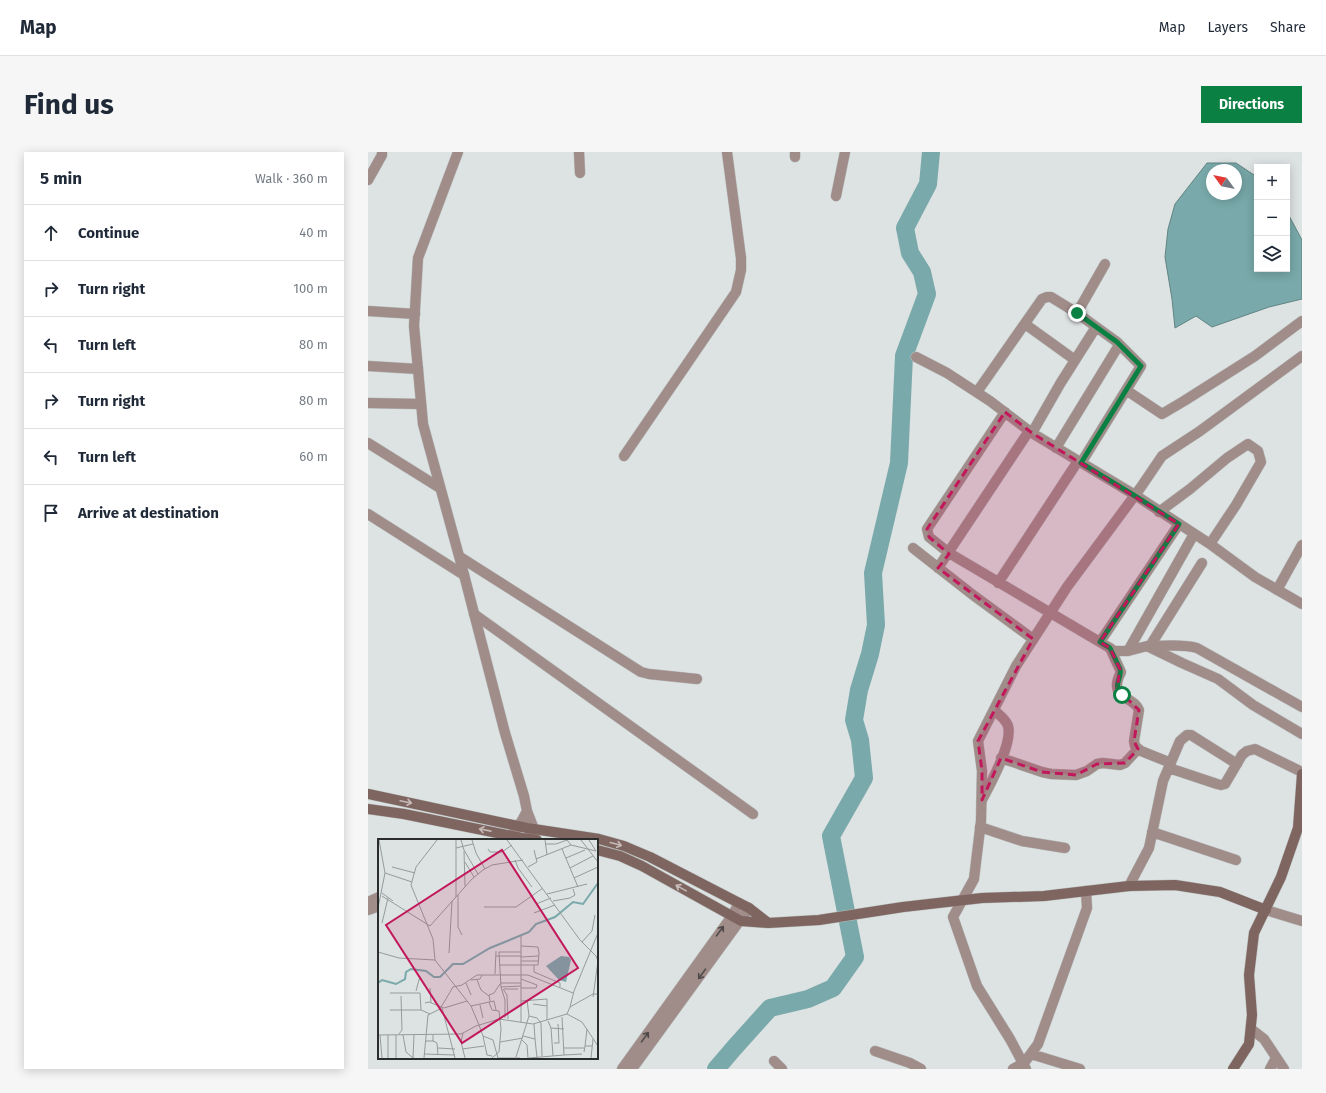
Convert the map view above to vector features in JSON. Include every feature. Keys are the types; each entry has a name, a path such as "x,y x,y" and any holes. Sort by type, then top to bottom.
{"main road":[{"path":"1233,1069 1249,1044 1252,1015 1249,974 1254,933 1281,877 1298,828 1302,773"},
{"path":"368,794 534,829 599,839 624,846 650,857 749,908 768,923"},
{"path":"368,808 404,814 509,838 520,839"},
{"path":"598,850 620,856 642,866 741,921 768,923 819,920 982,898 1044,896 1129,886 1175,885 1220,892 1266,910"}],"street":[{"path":"368,180 382,155 382,152"},
{"path":"458,152 418,258 414,326 423,424 460,558 505,734 524,796 527,811 534,829 531,839"},
{"path":"579,152 580,173"},
{"path":"624,456 736,292 741,270 741,258 727,152"},
{"path":"836,196 845,152"},
{"path":"1077,313 1105,264"},
{"path":"977,392 1042,299 1047,297 1051,297 1077,313 1119,345 1141,366 998,583"},
{"path":"368,310 415,314"},
{"path":"1126,390 1162,414 1255,356 1302,321"},
{"path":"1025,324 1075,360"},
{"path":"938,568 1031,432 1096,327"},
{"path":"1056,448 1119,345"},
{"path":"916,356 977,392 1031,432 1210,544 1255,577 1302,604"},
{"path":"1025,1066 977,986 953,917 974,879 982,800 982,771 978,741 1016,666 1050,613 1067,587 1135,496 1162,456 1200,431 1302,356"},
{"path":"368,366 418,369"},
{"path":"368,403 421,404"},
{"path":"1005,412 927,529 929,537 949,553 1114,651 1128,651 1148,646 1186,645 1197,648 1302,707"},
{"path":"368,443 440,488"},
{"path":"1159,512 1190,490 1227,458 1248,444 1258,451 1261,462 1236,505 1210,544"},
{"path":"368,514 464,576"},
{"path":"1100,642 1179,524"},
{"path":"1128,651 1194,534"},
{"path":"1277,590 1299,558 1302,545"},
{"path":"913,548 1034,639"},
{"path":"460,558 637,669 649,674 697,679"},
{"path":"1148,646 1202,563"},
{"path":"474,614 753,814"},
{"path":"1148,646 1182,664 1218,679 1253,705 1302,734"},
{"path":"1110,648 1121,672 1117,685 1118,689 1122,695 1138,706 1140,710 1134,741 1135,746 1138,749 1170,766 1221,785 1225,784 1247,750 1255,749 1302,773"},
{"path":"982,800 994,777 1009,738 1008,727 1004,719 994,710"},
{"path":"1129,886 1149,848 1164,781 1180,741 1187,735 1191,735 1237,764"},
{"path":"1001,758 1042,772 1051,774 1076,775 1097,764 1103,763 1120,765 1125,763 1138,749"},
{"path":"509,838 520,826 527,811"},
{"path":"980,827 1022,841 1065,848"},
{"path":"1152,832 1236,860"},
{"path":"1013,1069 1025,1066 1038,1044 1087,908 1086,891"},
{"path":"368,902 378,897"},
{"path":"622,1069 732,916 738,903"},
{"path":"368,910 378,906"},
{"path":"632,1069 749,908"},
{"path":"1266,910 1302,921"},
{"path":"1251,1029 1264,1039 1284,1069"},
{"path":"875,1051 910,1063 922,1069"},
{"path":"1031,1054 1080,1069"},
{"path":"1270,1069 1276,1058"},
{"path":"774,1061 782,1069"}],"highlighted area":[{"path":"1005,412 1032,433 1179,524 1100,642 1110,648 1120,669 1117,689 1139,710 1134,741 1138,749 1125,763 1097,764 1076,775 1042,772 1001,758 982,800 982,771 978,741 1033,639 938,568 949,554 929,537 927,529"}],"water":[{"path":"1207,163 1238,164 1206,164"},
{"path":"1206,164 1206,200 1242,200 1242,167 1254,175 1254,272 1290,272 1290,218 1302,240 1302,299 1269,307 1212,327 1196,316 1175,328 1165,257 1168,229 1175,204"}],"waterway":[{"path":"716,1069 770,1008 808,999 833,988 855,957 831,836 864,778 860,740 854,720 859,690 870,654 876,625 873,573 899,463 904,356 927,294 922,272 910,253 905,228 928,184 931,152"}],"route":[{"path":"1077,313 1117,342 1141,366 1081,463 1179,524 1100,642 1110,648 1120,669 1121,672 1117,685 1119,692 1122,695"}]}
